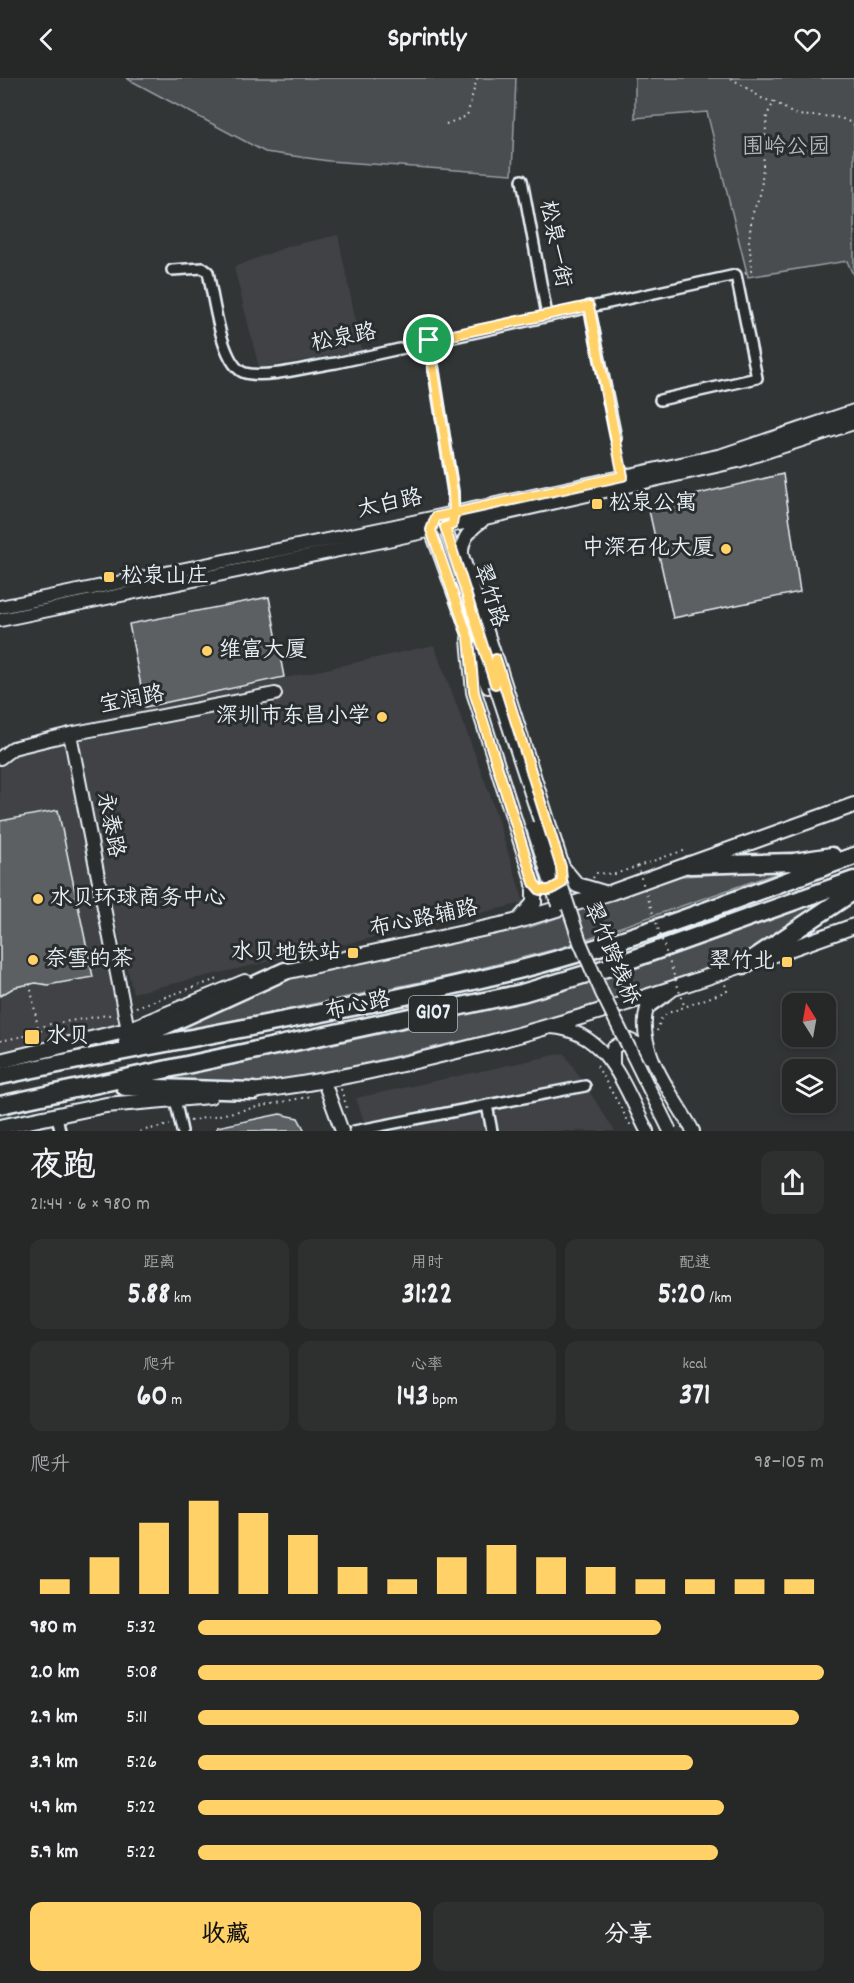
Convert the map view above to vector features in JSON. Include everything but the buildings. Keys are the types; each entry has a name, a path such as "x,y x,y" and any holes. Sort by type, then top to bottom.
{"highway":[{"path":"686,858 794,862 854,854"},
{"name":"布心路","path":"0,1076 92,1056 318,1014 507,973 684,918 854,854"},
{"name":"布心路","path":"1,1105 522,993 613,966 854,880"},
{"path":"744,966 854,891"},
{"path":"92,1056 124,1045 285,971"},
{"path":"1,1105 133,1086 254,1091"}],"main road":[{"name":"太白路","path":"0,607 447,521 623,476 744,449 854,411"},
{"name":"太白路","path":"447,521 491,516 747,458 854,423"},
{"name":"翠竹路","path":"491,516 474,526 462,548 496,659 491,685"},
{"path":"431,530 447,521"},
{"name":"翠竹路","path":"447,521 491,685"},
{"name":"太白路","path":"0,620 431,530"},
{"name":"翠竹路","path":"431,530 469,639 491,685"},
{"path":"469,639 474,692 534,883 532,908 514,922"},
{"path":"496,659 561,867 563,880 556,888 542,890 534,883"},
{"name":"翠竹跨线桥","path":"491,685 550,884 574,948 621,1052 663,1131"},
{"name":"翠竹跨线桥","path":"491,685 580,942 670,1131"},
{"name":"宝润路","path":"0,758 13,748 275,694"},
{"name":"永泰路","path":"70,735 128,1030"},
{"name":"布心路辅路","path":"0,1061 128,1030 238,984 285,971 514,922 612,892 686,858 854,806"},
{"path":"561,867 567,877 582,888 600,893 612,892"},
{"path":"656,1064 644,1021 647,1008 744,966 854,926"},
{"path":"0,1127 132,1102 324,1082 674,996"},
{"path":"551,1026 585,1036 596,1043 614,1067 647,1131"},
{"path":"614,1067 611,1057 613,1048 627,1039 638,1044 656,1064 693,1131"},
{"path":"324,1082 342,1131"}],"street":[{"name":"松泉一街","path":"522,180 547,315"},
{"name":"松泉路","path":"172,270 203,268 208,272 223,343 233,363 244,373 275,373 336,363 429,340 736,275"},
{"path":"660,400 757,378 736,275"},
{"path":"589,306 616,438"},
{"path":"429,340 453,492 447,521"},
{"path":"354,1131 585,1086"},
{"path":"175,1099 179,1127"},
{"path":"487,1105 492,1131"},
{"path":"57,1115 60,1131"}],"path":[{"path":"446,124 467,116 477,78"},
{"path":"731,78 763,99 774,102 797,115 836,116 845,118 854,125"},
{"path":"736,275 751,271 752,268 749,241 752,215 761,192 768,115 774,102"},
{"path":"616,438 623,476"},
{"path":"596,873 615,874 637,866 686,858"},
{"path":"637,866 684,1005"},
{"path":"715,988 733,982"},
{"path":"30,984 39,1033"},
{"path":"654,1021 656,1037 661,1019 684,1005 727,991 725,984"},
{"path":"674,996 687,997"},
{"path":"0,1041 39,1033 45,1024 109,1012 117,1014"},
{"path":"596,1062 633,1131"},
{"path":"347,1110 340,1089 352,1086"},
{"path":"189,1121 311,1096"},
{"path":"140,1131 179,1127"}],"shaded area":[{"path":"338,235 362,351 259,368 234,267 289,246"},
{"path":"434,645 489,792 524,903 133,993 77,764 128,1030 0,1060 0,758 70,734 68,726"},
{"path":"564,1053 615,1131 367,1131 356,1098"}],"green space":[{"path":"126,78 516,78 512,174 329,161 265,152"},
{"name":"围岭公园","path":"635,78 854,78 854,277 847,261 748,277 707,112 635,118"},
{"path":"783,871 560,948 454,975 147,1038 287,978 530,927 681,876"},
{"path":"837,896 739,964 570,1016 310,1076 250,1083 157,1080 302,1051 495,1007 654,960"}],"place":[{"name":"松泉公寓","path":"597,504"},
{"name":"中深石化大厦","path":"726,549"},
{"name":"松泉山庄","path":"109,577"},
{"name":"维富大厦","path":"207,651"},
{"name":"深圳市东昌小学","path":"382,717"},
{"name":"水贝环球商务中心","path":"38,899"},
{"name":"水贝地铁站","path":"353,953"},
{"name":"奈雪的茶","path":"33,960"},
{"name":"翠竹北","path":"787,962"},
{"name":"水贝","path":"32,1037"}],"route":[{"path":"429,340 453,492 454,513 436,517 431,530 469,639 474,692 534,883 540,890 550,890 562,883 561,867 496,659 495,684 445,527 452,525 454,513 623,476 589,306 429,340"}]}
